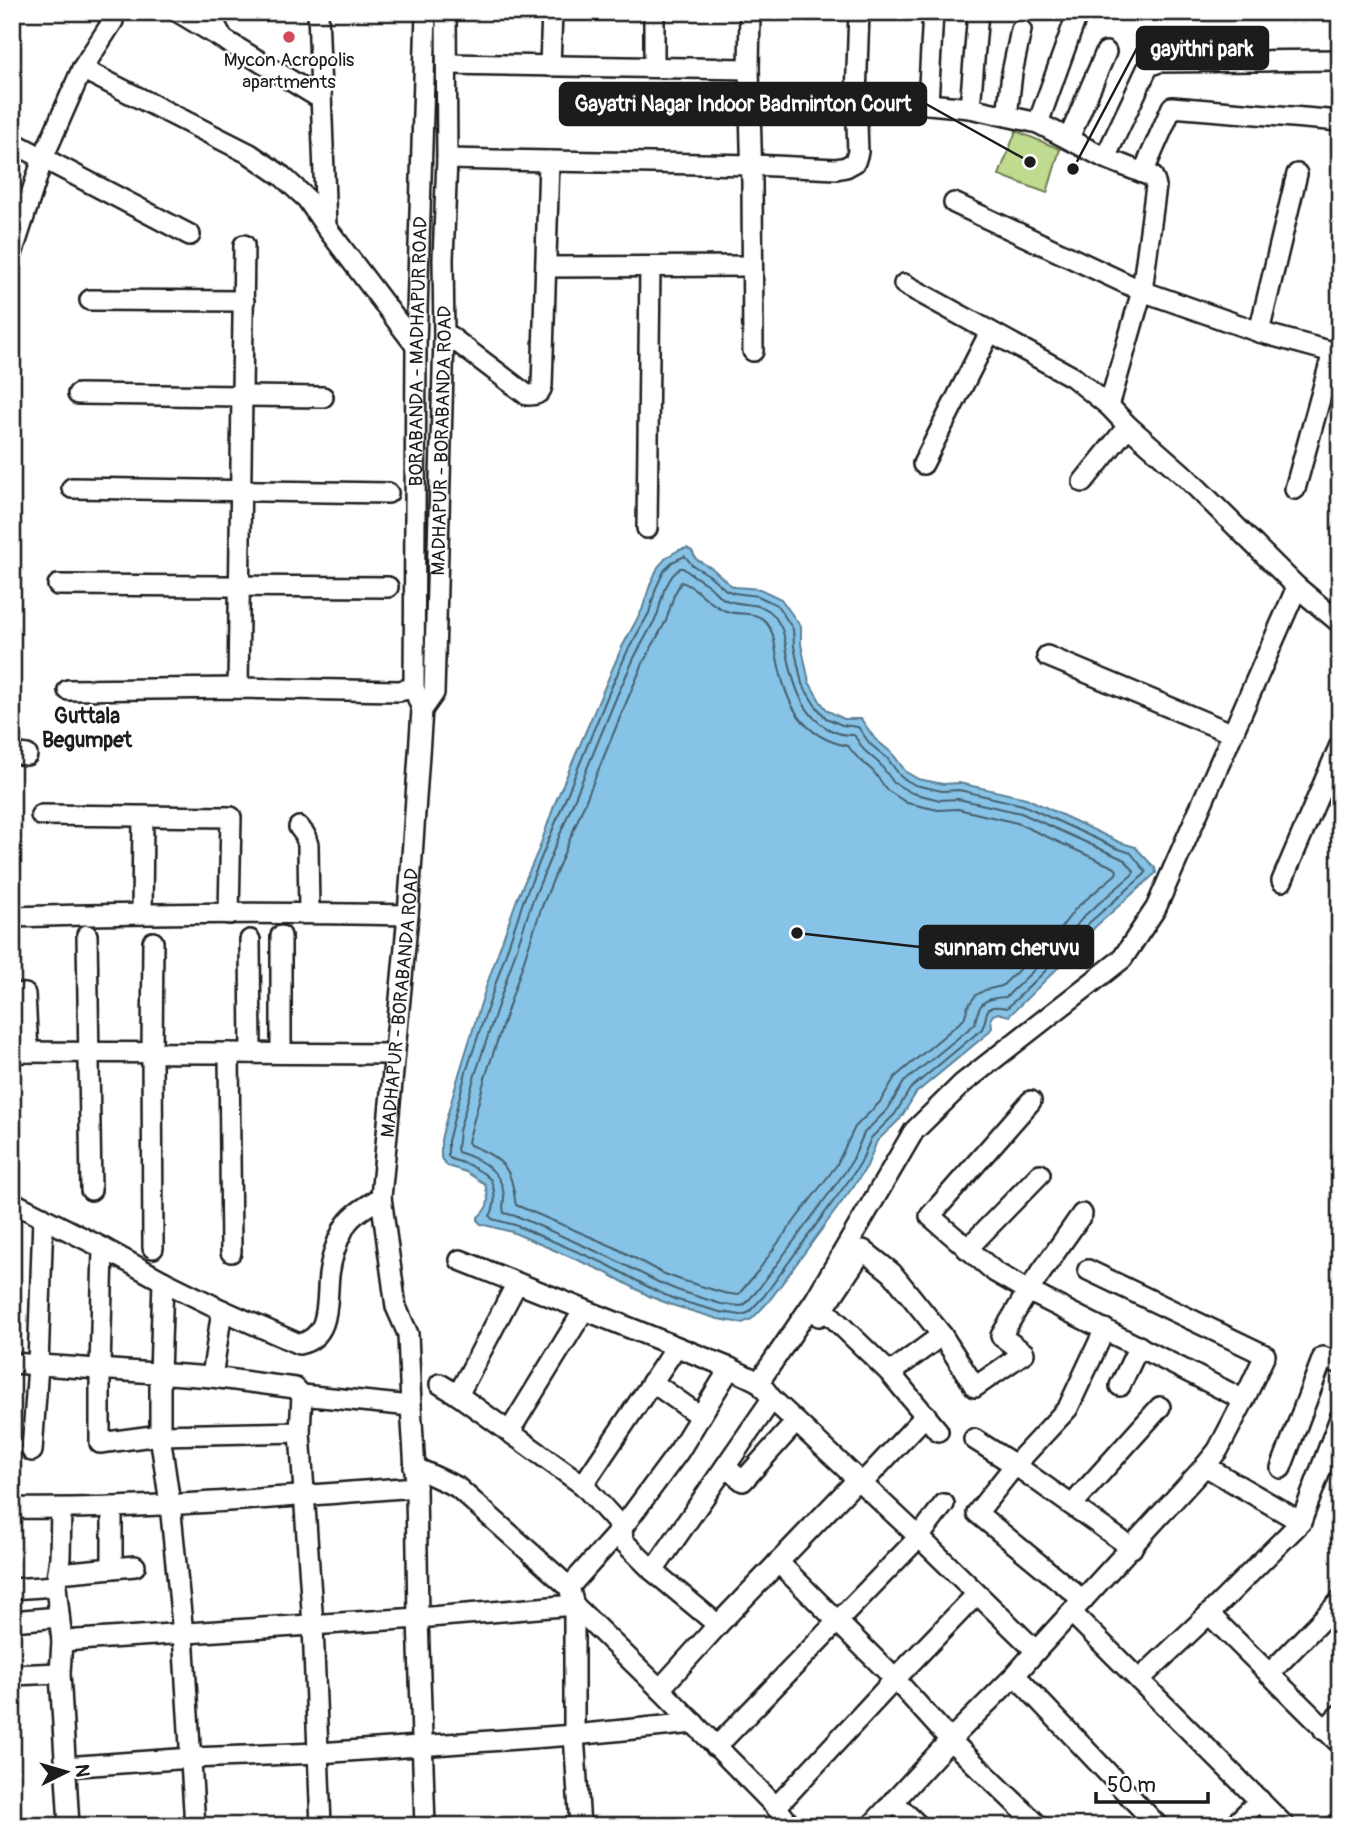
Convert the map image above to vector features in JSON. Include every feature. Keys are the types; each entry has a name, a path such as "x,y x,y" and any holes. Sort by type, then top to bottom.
{"street":[{"path":"178,12 321,99"},
{"path":"213,12 216,26 223,38"},
{"path":"318,12 326,227"},
{"name":"BORABANDA - MADHAPUR ROAD","path":"414,688 416,346 426,12"},
{"name":"MADHAPUR - BORABANDA ROAD","path":"425,1826 416,1487 408,1334 396,1307 382,1200 408,915 422,710 434,693 444,332 446,12"},
{"path":"550,65 552,12"},
{"path":"654,12 654,67"},
{"path":"750,12 753,351"},
{"path":"447,159 836,169 846,167 855,162 858,152 856,97 859,12"},
{"path":"928,104 933,12"},
{"path":"970,108 978,12"},
{"path":"1038,122 1078,12"},
{"path":"12,254 43,158 82,69 113,21"},
{"path":"1007,116 1021,30"},
{"path":"1069,138 1106,52"},
{"path":"1105,158 1147,69 1158,62 1340,60"},
{"path":"447,64 749,69"},
{"path":"82,69 250,154 282,176 307,200 416,346"},
{"path":"856,97 970,108 1038,122 1105,158 1153,177 1156,186 1142,291 1109,406"},
{"path":"1143,173 1172,107 1340,121"},
{"path":"12,142 190,235"},
{"path":"444,332 527,395 541,392 549,162"},
{"path":"1259,332 1297,174"},
{"path":"954,202 1142,291 1259,332 1336,353 1295,489"},
{"path":"238,688 244,245"},
{"path":"547,267 751,265"},
{"path":"647,528 650,267"},
{"path":"904,284 1073,377 1109,406 1187,478 1297,587 1340,622"},
{"path":"90,300 244,301"},
{"path":"923,464 990,332"},
{"path":"78,394 323,397"},
{"path":"1083,482 1128,426"},
{"path":"72,488 388,493"},
{"path":"58,585 388,587"},
{"path":"759,1382 815,1300 914,1131 962,1084 1122,959 1156,908 1297,587"},
{"path":"1047,656 1231,733"},
{"path":"68,690 238,688 399,691 414,688 422,710"},
{"path":"1282,881 1340,745"},
{"path":"41,815 231,817 229,914"},
{"path":"142,913 143,817"},
{"path":"299,827 305,835 307,845 309,913"},
{"path":"12,917 142,913 408,915"},
{"path":"88,935 91,1190"},
{"path":"281,936 281,1053"},
{"path":"250,940 251,1053"},
{"path":"153,942 153,1248"},
{"path":"12,993 26,994 20,1052 394,1054"},
{"path":"229,1053 230,1252"},
{"path":"1031,1101 930,1216 995,1272 1244,1400"},
{"path":"967,1249 1040,1174"},
{"path":"12,1202 163,1282 299,1344 314,1337 326,1318 332,1262 344,1227 350,1219 382,1200"},
{"path":"782,1348 797,1347 863,1250 892,1273 942,1335 975,1387 1024,1353 1001,1336 1028,1291 1082,1214"},
{"path":"32,1451 43,1217"},
{"path":"103,1248 100,1443 160,1435 300,1432"},
{"path":"460,1260 759,1382 772,1399 1036,1651"},
{"path":"871,1826 950,1740 1015,1675 1205,1466 1218,1450 1265,1355 1088,1270"},
{"path":"163,1282 160,1435 183,1634 195,1826"},
{"path":"458,1395 517,1283"},
{"path":"824,1309 890,1373 938,1432"},
{"path":"212,1377 222,1310"},
{"path":"509,1432 584,1310"},
{"path":"1105,1328 1068,1408 1015,1465 977,1513 1077,1606 1139,1680 1285,1826"},
{"path":"890,1373 942,1335"},
{"path":"1120,1386 1139,1346"},
{"path":"583,1485 676,1347"},
{"path":"1281,1468 1323,1357 1340,1364"},
{"path":"12,1363 212,1377 295,1388 302,1395 411,1406"},
{"path":"580,1826 574,1735 571,1596 679,1451 730,1368"},
{"path":"652,1382 700,1416"},
{"path":"440,1384 583,1485 622,1528 623,1541 653,1572 718,1625"},
{"path":"302,1395 300,1432 313,1626 321,1826"},
{"path":"653,1572 772,1399"},
{"path":"1072,1505 1160,1407"},
{"path":"660,1689 857,1480 866,1479 926,1415"},
{"path":"1139,1680 1301,1522 1340,1418"},
{"path":"725,1467 743,1481 796,1422"},
{"path":"974,1439 1132,1548"},
{"path":"1205,1466 1301,1522"},
{"path":"414,1467 457,1487 571,1596 776,1807 791,1826"},
{"path":"12,1508 61,1509 170,1504 416,1487"},
{"path":"716,1747 919,1537 944,1504"},
{"path":"111,1507 112,1568"},
{"path":"61,1509 57,1580 69,1826"},
{"path":"778,1562 895,1679 950,1740 1039,1826"},
{"path":"12,1589 112,1568 135,1566"},
{"path":"776,1807 977,1594"},
{"path":"62,1641 418,1618 571,1596"},
{"path":"1269,1674 1340,1601"},
{"path":"1209,1614 1340,1744"},
{"path":"12,1621 59,1618"},
{"path":"12,1675 60,1673"},
{"path":"1015,1675 1158,1826"},
{"path":"1324,1730 1340,1714"},
{"path":"65,1767 319,1753 574,1735 694,1723"},
{"path":"1233,1826 1260,1800"},
{"path":"893,1801 919,1826"},
{"path":"1334,1826 1340,1821"}],"green space":[{"path":"1016,131 1060,149 1047,193 999,175"}],"water":[{"path":"687,548 696,559 713,569 729,584 760,589 781,599 801,627 801,644 809,682 820,701 828,711 844,719 861,719 875,739 892,753 906,772 918,779 943,784 959,783 1026,798 1135,847 1155,868 1156,873 1095,927 1076,950 1009,1016 998,1013 993,1015 992,1028 987,1034 916,1093 900,1119 877,1141 858,1180 769,1301 752,1319 742,1323 718,1319 672,1305 651,1297 603,1271 512,1232 481,1224 478,1217 488,1202 485,1184 466,1172 447,1166 441,1158 444,1127 487,984 555,803 621,649 642,610 658,567 667,557"}],"place":[{"name":"Mycon Acropolis apartments","path":"289,37"},
{"name":"Gayatri Nagar Indoor Badminton Court","path":"1030,162"},
{"name":"gayithri park","path":"1073,169"},
{"name":"sunnam cheruvu","path":"797,933"}],"district":[{"name":"Guttala Begumpet","path":"87,728"}]}
